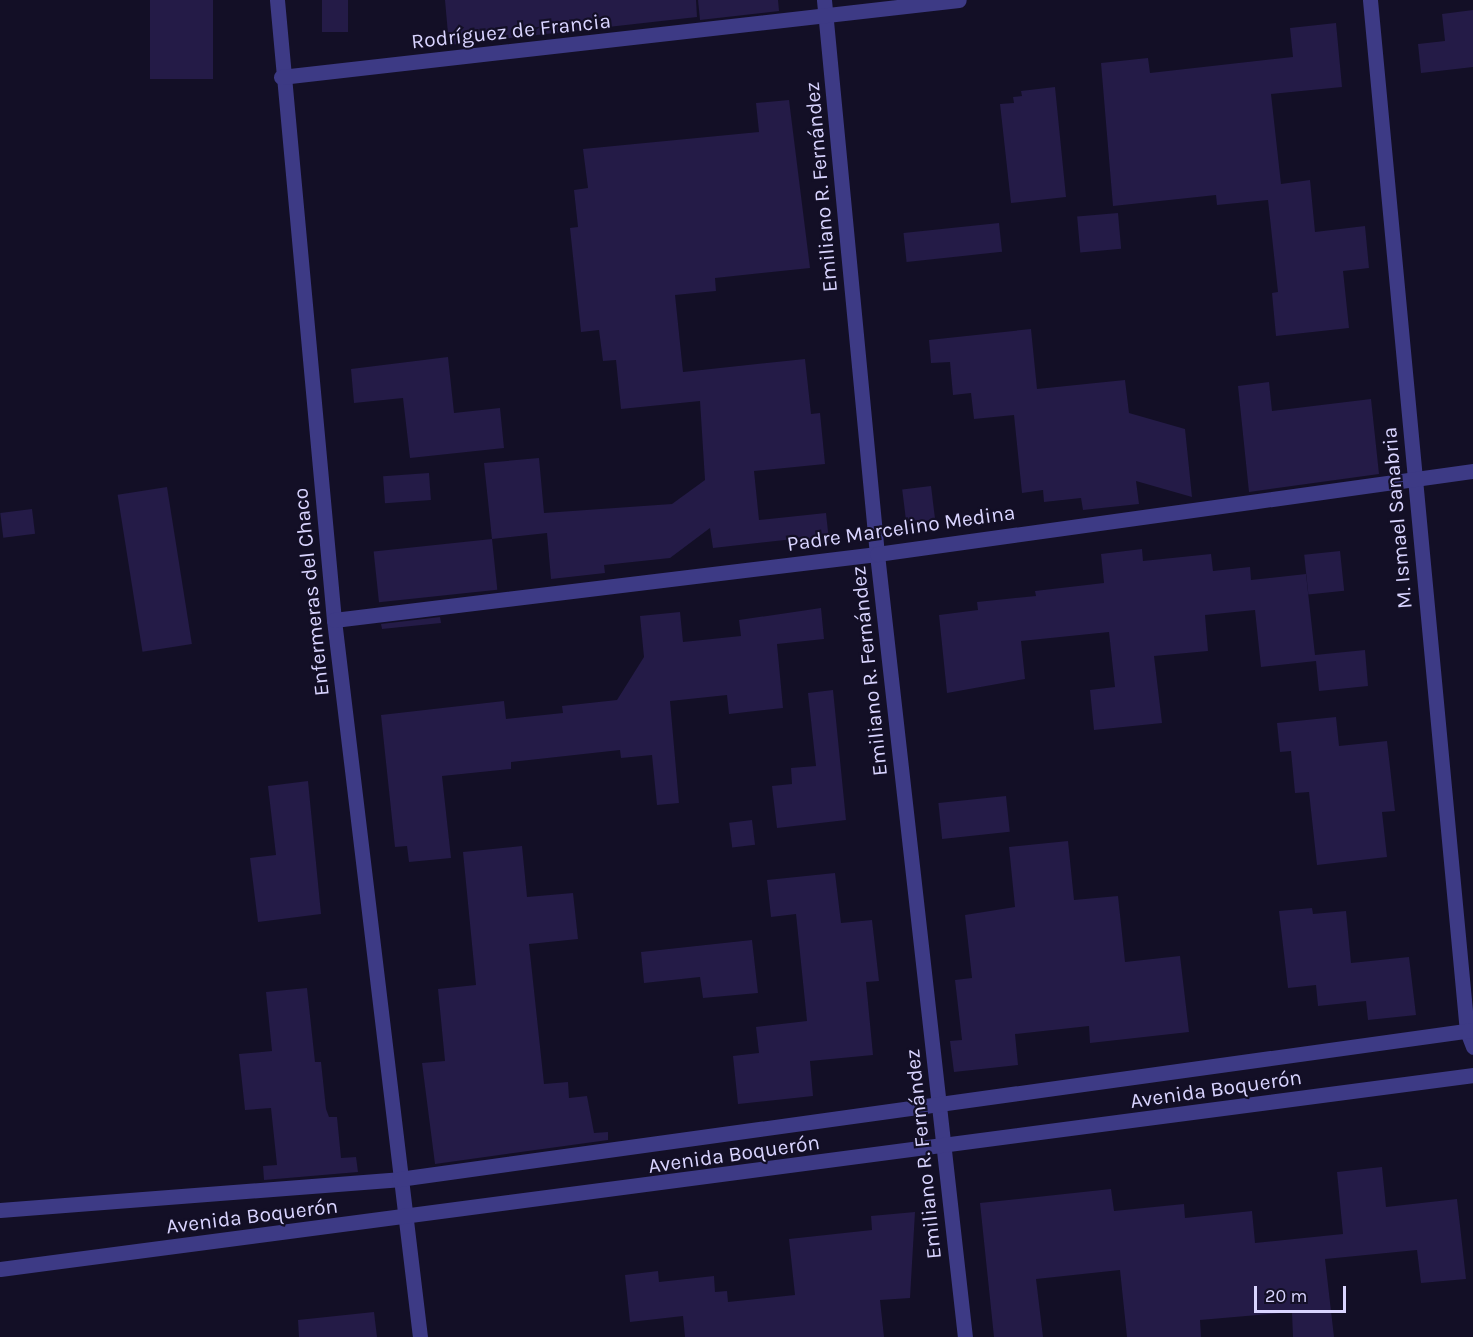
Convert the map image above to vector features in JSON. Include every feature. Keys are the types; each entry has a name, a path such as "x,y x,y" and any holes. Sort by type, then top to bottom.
{"street":[{"name":"Enfermeras del Chaco","path":"277,0 281,77 334,620 399,1179 420,1337"},
{"name":"Emiliano R. Fernández","path":"824,0 877,554 965,1337"},
{"name":"Rodríguez de Francia","path":"281,77 826,17 959,0"},
{"name":"M. Ismael Sanabria","path":"1370,0 1414,479 1473,1047"},
{"name":"Padre Marcelino Medina","path":"334,620 877,554 1473,471"},
{"name":"Avenida Boquerón","path":"0,1210 399,1179 939,1102 1470,1031"},
{"name":"Avenida Boquerón","path":"0,1269 404,1219 1473,1075"}],"building":[{"path":"150,0 213,0 213,79 150,79"},
{"path":"322,0 348,0 348,32 322,32"},
{"path":"445,0 696,0 697,17 449,45"},
{"path":"698,0 778,0 779,11 700,20"},
{"path":"1473,10 1473,67 1421,73 1418,44 1445,41 1442,14"},
{"path":"1336,23 1342,87 1271,94 1281,184 1310,180 1315,232 1365,226 1369,268 1343,271 1349,328 1276,336 1272,293 1278,292 1268,200 1217,205 1216,195 1113,206 1101,63 1148,58 1150,73 1293,57 1290,28"},
{"path":"1055,87 1066,197 1011,203 1000,104 1014,103 1013,97 1022,96 1021,91"},
{"path":"789,100 810,268 715,278 716,291 675,295 683,372 805,359 811,414 820,413 825,464 754,471 759,520 826,513 829,541 804,543 803,538 713,548 710,528 670,558 604,565 605,573 551,579 547,533 492,539 484,463 539,458 544,513 672,504 705,480 700,401 621,409 616,360 603,361 599,330 581,332 570,228 578,227 574,190 588,188 583,149 759,132 756,103"},
{"path":"1118,213 1121,249 1080,252 1077,217"},
{"path":"999,223 1002,252 907,262 904,233"},
{"path":"1031,329 1037,389 1125,380 1129,413 1185,429 1192,497 1136,481 1139,504 1083,510 1081,498 1044,502 1043,490 1022,493 1014,415 974,419 971,393 953,395 950,362 931,363 929,340"},
{"path":"448,357 454,413 500,408 504,448 410,458 403,398 354,403 351,369"},
{"path":"1269,382 1272,411 1371,399 1379,474 1249,492 1238,386"},
{"path":"429,473 431,500 385,503 383,476"},
{"path":"931,486 935,520 906,523 902,490"},
{"path":"167,487 192,644 142,652 118,495"},
{"path":"32,509 35,534 3,538 0,513"},
{"path":"492,539 497,590 379,602 374,551"},
{"path":"1142,549 1143,561 1211,554 1213,571 1250,567 1251,580 1306,574 1315,655 1365,650 1368,686 1319,691 1316,661 1261,667 1255,610 1205,615 1208,651 1154,656 1162,723 1094,730 1090,690 1115,687 1109,632 1021,641 1025,679 947,693 939,615 978,610 977,602 1036,596 1035,591 1104,583 1101,554"},
{"path":"1340,551 1344,591 1308,595 1304,555"},
{"path":"821,608 824,639 777,644 783,708 729,714 727,695 670,701 679,803 657,805 652,755 621,758 620,750 511,762 511,769 442,776 451,858 409,862 407,846 395,847 381,715 504,701 506,719 563,713 562,706 617,700 644,657 640,616 680,612 683,642 741,636 739,620"},
{"path":"440,617 441,623 382,629 381,624"},
{"path":"833,690 846,820 777,828 772,786 792,784 791,768 816,766 808,693"},
{"path":"1336,717 1339,746 1387,741 1395,811 1382,812 1387,857 1317,865 1309,792 1295,793 1291,751 1280,752 1277,723"},
{"path":"308,781 321,914 258,922 250,858 276,855 268,786"},
{"path":"1006,796 1010,832 942,839 938,803"},
{"path":"752,820 755,845 732,848 729,823"},
{"path":"1068,841 1074,900 1118,896 1125,962 1180,956 1189,1032 1090,1043 1089,1026 1015,1034 1018,1065 954,1072 950,1041 962,1040 955,980 972,978 965,915 1015,907 1009,847"},
{"path":"522,846 527,897 573,893 578,939 529,944 544,1084 568,1082 569,1098 587,1096 594,1133 608,1132 608,1140 435,1164 422,1063 445,1061 438,989 476,985 463,852"},
{"path":"835,873 841,923 872,920 879,981 866,982 873,1055 810,1061 813,1096 738,1104 733,1056 759,1053 756,1027 807,1021 796,914 771,917 767,880"},
{"path":"1312,908 1313,914 1346,911 1351,963 1409,957 1416,1015 1368,1020 1366,1001 1318,1006 1316,985 1288,988 1279,911"},
{"path":"752,940 758,993 703,998 700,977 644,983 641,952"},
{"path":"307,988 315,1062 321,1062 326,1109 329,1117 337,1117 341,1158 356,1157 358,1172 264,1180 263,1166 277,1165 271,1108 245,1110 239,1054 272,1051 266,992"},
{"path":"1382,1167 1386,1207 1457,1199 1466,1279 1421,1283 1417,1250 1325,1259 1334,1337 1293,1337 1292,1312 1200,1320 1201,1337 1127,1337 1120,1270 1036,1279 1043,1337 994,1337 980,1203 1111,1189 1114,1211 1184,1204 1185,1218 1252,1211 1255,1243 1343,1234 1337,1172"},
{"path":"915,1212 910,1298 880,1300 884,1337 685,1337 683,1316 630,1322 625,1275 658,1271 659,1282 714,1276 715,1292 727,1291 728,1302 795,1295 789,1239 872,1230 871,1216"},
{"path":"374,1312 377,1337 299,1337 298,1320"}]}
